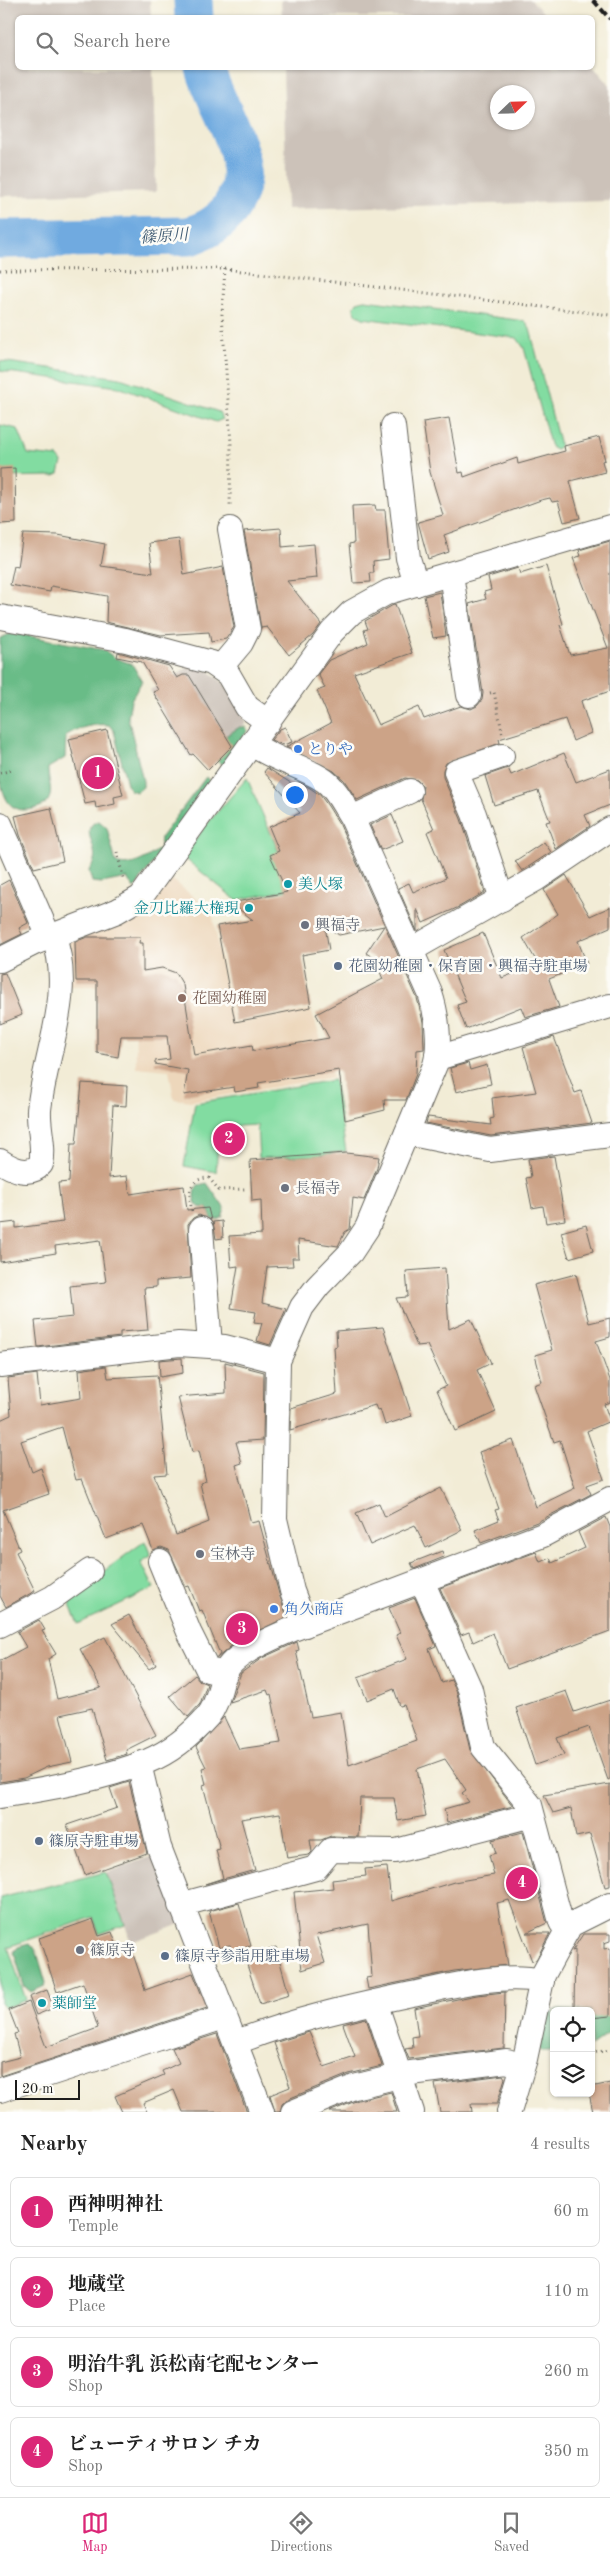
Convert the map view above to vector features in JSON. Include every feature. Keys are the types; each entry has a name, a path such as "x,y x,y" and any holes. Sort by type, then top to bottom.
{"street":[{"path":"393,426 408,558 416,584"},
{"path":"0,960 51,936 117,911 141,897 341,622 375,598 416,584 610,527"},
{"path":"220,668 245,636 248,629 230,529"},
{"path":"451,574 470,695"},
{"path":"0,617 126,640 220,668 234,682 248,707 268,722"},
{"path":"252,744 269,756 326,782 335,792 352,818 434,1005 437,1055 360,1240 309,1296 295,1319 278,1361 275,1519 292,1591 305,1625"},
{"path":"502,756 456,772 474,814 502,900"},
{"path":"352,818 410,791"},
{"path":"0,824 58,948 60,966 56,1027 39,1113 41,1164 34,1170 20,1171 0,1161"},
{"path":"411,950 502,900 610,829"},
{"path":"437,1055 444,1056 610,1006"},
{"path":"406,1133 490,1150 610,1135"},
{"path":"201,1229 210,1345"},
{"path":"0,1365 179,1344 210,1345 278,1361"},
{"path":"0,1796 51,1787 139,1764 168,1750 207,1716 214,1707 225,1674 230,1664 236,1658 279,1635 543,1535 610,1499"},
{"path":"160,1561 188,1632 208,1670 225,1674"},
{"path":"0,1625 52,1598 90,1571"},
{"path":"422,1581 470,1689 483,1747 530,1805 561,1922 567,1931"},
{"path":"139,1764 155,1834 180,1905 262,2112"},
{"path":"180,1905 316,1868 331,1850 396,1851 532,1815"},
{"path":"508,2112 522,2066 542,1981 570,1925 610,1905"},
{"path":"235,2043 339,2010 451,1986 525,1977 542,1981"},
{"path":"375,2002 412,2112"},
{"path":"0,2090 224,2018"},
{"path":"293,2112 354,2087 399,2076 507,2061 522,2066"}],"path":[{"path":"225,269 222,314 231,443 230,529"},
{"path":"0,270 225,269 610,316"},
{"path":"470,695 494,692 505,744 502,756"},
{"path":"0,773 13,770"},
{"path":"117,852 124,881"},
{"path":"201,1229 190,1202 191,1186 196,1180 209,1178 219,1190 245,1189"},
{"path":"595,2052 610,2050"}],"shaded area":[{"path":"0,0 150,0 151,15 15,15 15,70 153,70 156,192 0,196"},
{"path":"281,0 531,0 545,15 282,15"},
{"path":"595,68 610,85 610,201 287,209 283,70 595,70"},
{"path":"191,666 209,671 227,686 247,723 190,758 150,690"},
{"name":"花園幼稚園","path":"169,877 212,912 233,1024 311,1009 333,1077 192,1101 174,1099 169,1070 136,1067 135,986 66,986 64,942"},
{"path":"155,1855 181,1924 131,1942 106,1873"}],"green space":[{"path":"365,300 525,321 530,329 560,446 557,449 552,448 550,444 524,348 517,338 363,318 356,314 354,307 357,302"},
{"path":"0,361 120,378 219,412 223,419 216,422 118,387 0,371"},
{"path":"0,425 18,429 28,454 58,457 62,462 59,474 54,476 0,477"},
{"path":"13,633 104,650 115,658 132,664 142,681 131,700 128,717 143,781 143,787 137,792 130,790 127,784 114,731 109,725 98,725 80,728 66,736 65,758 48,768 51,790 46,803 36,808 25,810 18,809 9,804 0,780 0,638"},
{"path":"240,727 245,727 248,730 224,764 221,764 210,754 211,745"},
{"path":"206,777 211,782 134,889 127,878 102,883 92,882 89,871 95,855 89,832 93,824 99,821 107,828 116,863 128,864 140,861 160,848 161,837"},
{"path":"247,778 283,862 305,887 236,900 183,857 206,825"},
{"path":"334,1080 346,1151 319,1155 259,1158 257,1125 219,1127 216,1172 184,1166 195,1103"},
{"path":"207,1183 225,1209 222,1218 217,1220 212,1219 208,1208 199,1207 194,1199 194,1193 198,1185"},
{"path":"145,1541 151,1556 141,1562 154,1588 78,1624 67,1598"},
{"path":"106,1872 125,1925 99,1934 93,1917 8,1947 26,2000 4,2008 0,2003 0,1898"},
{"path":"29,1944 36,1949 46,1983 45,1986 31,1992 24,1986 14,1952 18,1947"},
{"path":"595,2011 610,2011 610,2033 595,2043"},
{"path":"550,2013 550,2051 542,2051 537,2046 544,2015"}],"building":[{"path":"449,418 459,473 463,472 464,477 517,458 518,464 565,451 564,446 599,437 605,460 602,461 605,472 570,481 580,518 564,522 558,501 552,502 550,498 541,500 444,535 449,552 428,559 418,522 443,515 430,472 423,422"},
{"path":"15,468 16,523 0,524 0,469"},
{"path":"375,505 376,510 385,510 389,559 373,561 374,573 370,573 371,582 353,583 349,544 354,543 352,506"},
{"path":"281,528 282,547 314,544 317,578 287,581 321,624 313,635 289,655 267,627 261,628 244,531"},
{"path":"23,534 58,535 105,544 101,566 153,573 149,543 179,539 184,575 223,567 234,627 226,639 211,642 209,632 161,635 106,622 107,596 51,586 50,592 10,585 14,566 18,567"},
{"path":"610,541 610,691 581,701 591,733 573,741 565,719 499,739 500,743 446,763 443,777 461,819 485,892 459,907 423,923 417,909 417,931 398,888 409,883 413,892 446,878 427,832 434,829 421,799 423,786 417,780 405,778 357,800 344,780 334,771 286,747 331,723 317,691 325,688 318,674 329,660 368,643 364,630 368,629 365,621 395,604 412,653 354,673 378,725 419,707 424,719 461,706 471,709 477,706 482,700 483,693 469,604 486,599 484,592 491,590 488,577 518,568 520,574 546,566 563,624 560,625 570,655 608,648 573,558 581,556 579,550"},
{"path":"440,592 446,636 433,638 424,596"},
{"path":"118,652 169,666 177,678 189,675 232,746 208,770 193,754 191,755 153,692 158,690 142,662 117,657"},
{"path":"285,727 292,742 283,745 271,740 280,729"},
{"path":"107,730 123,795 114,797 115,804 96,808 95,802 85,804 69,739"},
{"path":"564,753 576,782 610,769 610,805 585,815 590,826 556,849 546,822 550,821 538,791 494,805 485,776 508,768 511,775"},
{"path":"267,768 294,785 298,782 310,788 320,795 328,806 340,825 417,998 423,1022 424,1049 417,1050 416,1074 406,1100 384,1100 385,1110 345,1120 339,1070 258,1083 259,1088 235,1092 234,1087 184,1095 188,1070 155,1064 155,1061 170,1059 167,1036 121,1036 118,1057 97,1053 97,981 76,981 75,942 87,937 140,937 139,943 143,943 143,971 162,968 176,973 183,985 194,1055 252,1045 253,1051 329,1038 316,1014 383,979 374,958 366,953 384,926 339,935 325,926 329,950 302,955 311,1007 235,1022 217,926 253,920 231,903 287,892 270,855 279,851 269,827 300,813 264,772"},
{"path":"51,808 63,861 34,868 20,835 15,816"},
{"path":"392,815 403,841 381,850 370,825"},
{"path":"544,842 551,852 522,871 515,861"},
{"path":"566,875 590,916 610,907 610,927 578,941 587,964 549,979 559,1007 525,1017 521,1007 466,1029 457,1005 466,1002 444,950 483,933 502,978 538,964 523,938 558,914 544,890"},
{"path":"9,880 28,923 19,928 22,934 0,945 0,885"},
{"path":"5,973 22,1015 0,1024 0,974"},
{"path":"554,1037 575,1093 581,1091 592,1123 491,1136 426,1123 428,1117 491,1125 490,1119 494,1118 492,1098 536,1092 523,1047"},
{"path":"468,1063 470,1070 487,1065 491,1084 456,1092 450,1068"},
{"path":"82,1083 127,1086 126,1106 113,1105 109,1178 127,1176 130,1194 184,1186 187,1210 208,1208 211,1220 199,1215 188,1224 191,1278 156,1281 156,1287 144,1288 148,1330 120,1332 120,1337 38,1347 35,1321 73,1317 70,1286 106,1282 100,1240 55,1246 56,1253 0,1262 0,1224 16,1222 16,1228 63,1222 58,1183 69,1182 71,1144 76,1144"},
{"path":"346,1153 379,1157 377,1168 364,1200 353,1198 350,1229 345,1232 338,1246 298,1240 299,1258 292,1258 293,1266 267,1267 262,1303 286,1309 270,1345 257,1341 262,1323 254,1322 256,1312 231,1308 238,1266 231,1267 229,1236 262,1234 261,1200 252,1201 250,1160"},
{"path":"554,1156 565,1220 546,1223 543,1206 532,1208 526,1178 531,1177 528,1159"},
{"path":"222,1221 223,1238 216,1239 213,1222"},
{"path":"586,1225 593,1251 569,1258 561,1232"},
{"path":"445,1268 449,1329 471,1319 491,1363 477,1370 496,1412 455,1431 437,1390 446,1386 427,1345 417,1346 396,1298 407,1297 408,1295 406,1271"},
{"path":"576,1274 589,1323 610,1318 610,1337 596,1341 610,1380 610,1402 604,1404 610,1421 587,1431 604,1479 587,1485 591,1494 537,1522 481,1543 475,1530 499,1520 495,1510 499,1509 479,1452 513,1440 536,1507 575,1488 560,1440 554,1442 534,1385 542,1382 535,1355 552,1350 534,1285"},
{"path":"383,1327 412,1416 385,1425 380,1409 377,1410 375,1405 290,1430 291,1408 337,1394 334,1347 337,1346 336,1331"},
{"path":"182,1358 183,1373 160,1377 159,1360"},
{"path":"225,1362 264,1372 263,1440 236,1442 242,1463 236,1465 251,1523 259,1521 287,1617 239,1640 217,1658 220,1654 202,1610 199,1611 189,1586 186,1587 169,1550 161,1547 153,1550 143,1525 106,1539 82,1479 76,1480 62,1427 21,1441 32,1472 41,1468 49,1494 3,1510 20,1550 16,1552 35,1591 6,1607 0,1596 0,1420 11,1415 8,1378 37,1374 40,1405 81,1398 79,1370 106,1366 108,1378 157,1375 167,1474 154,1475 176,1535 209,1522 200,1483 206,1481 199,1451 192,1452 178,1397 226,1393"},
{"path":"441,1488 462,1530 426,1548 415,1525 370,1545 356,1513 379,1503 385,1517"},
{"path":"606,1517 610,1527 610,1631 507,1669 493,1633 473,1642 469,1632 461,1635 440,1588 536,1552 540,1562 550,1558 552,1563 585,1548 578,1532"},
{"path":"442,1551 444,1557 414,1569 411,1563"},
{"path":"415,1598 436,1646 429,1649 442,1683 451,1680 457,1693 470,1750 513,1806 447,1823 444,1809 469,1802 462,1793 466,1790 445,1759 417,1769 426,1816 398,1821 394,1798 360,1798 358,1837 331,1836 321,1840 310,1840 312,1852 309,1855 287,1858 280,1813 241,1819 255,1870 205,1884 223,1878 216,1850 220,1849 203,1785 206,1784 202,1768 206,1767 196,1747 224,1717 239,1749 281,1743 271,1694 269,1695 267,1690 230,1702 241,1673 262,1658 297,1642 299,1650 296,1651 311,1717 341,1712 349,1765 417,1741 404,1705 400,1706 394,1689 367,1700 358,1678 407,1659 396,1635 400,1633 389,1608"},
{"path":"129,1615 156,1665 149,1669 112,1624"},
{"path":"39,1620 45,1630 42,1631 56,1654 48,1659 57,1699 101,1688 80,1649 105,1637 156,1735 126,1750 127,1754 107,1760 92,1708 60,1715 72,1762 47,1767 24,1778 0,1782 0,1661 26,1647 17,1632"},
{"path":"195,1675 200,1681 207,1684 200,1704 188,1717 170,1696"},
{"path":"566,1691 574,1712 610,1700 610,1779 608,1780 589,1727 557,1738 564,1755 535,1765 516,1708"},
{"path":"129,1782 147,1853 85,1875 67,1825 117,1808 110,1788"},
{"path":"610,1784 610,1886 605,1887 590,1834 576,1837 571,1808 553,1813 544,1795"},
{"path":"523,1832 547,1923 526,1933 550,1933 536,1960 532,1961 509,1900 497,1903 508,1965 454,1971 368,1989 366,1978 372,1977 368,1924 316,1935 325,1963 302,1970 294,1892 333,1888 332,1880 366,1876 365,1869 387,1867 391,1901 454,1882 494,1875 489,1855 496,1853 492,1840"},
{"path":"239,1903 251,1946 231,1951 230,1945 219,1948 209,1911"},
{"path":"93,1919 99,1936 112,1932 119,1952 131,1948 145,1990 193,1973 207,2008 0,2076 0,2062 20,2057 14,2034 18,2033 9,2010 29,2002 46,2047 98,2028 83,1983 57,1992 39,1938"},
{"path":"583,1934 610,1934 610,1941 604,1943 604,1949 610,1948 610,2016 595,2018 595,2007 574,2007 575,1950 572,1951"},
{"path":"276,1947 289,1995 260,2004 244,1956"},
{"path":"47,1990 54,2008 36,2015 29,1997"},
{"path":"505,1992 504,2048 409,2059 405,2049 413,2048 412,2037 418,2036 414,2008 477,1995"},
{"path":"366,2018 382,2066 349,2074 288,2099 282,2104 280,2112 275,2112 270,2095 290,2087 274,2043 309,2032 324,2067 355,2057 343,2024"},
{"path":"217,2034 247,2112 183,2112 174,2090 143,2103 147,2112 122,2112 115,2096 164,2075 162,2071 179,2063 172,2048"},
{"path":"503,2075 505,2078 497,2104 471,2104 472,2112 440,2112 435,2084"},
{"path":"610,2083 610,2112 593,2112 590,2097 595,2097 595,2086"},
{"path":"391,2092 397,2112 329,2112 358,2100"}],"waterway":[{"name":"篠原川","path":"193,0 194,15"},
{"name":"篠原川","path":"0,239 189,236 203,231 221,220 234,202 240,186 241,169 233,134 206,70"}],"railway":[{"path":"593,0 610,19"}],"place":[{"name":"とりや","path":"298,749"},
{"name":"西神明神社","path":"98,773"},
{"name":"美人塚","path":"288,884"},
{"name":"金刀比羅大権現","path":"249,908"},
{"name":"興福寺","path":"305,925"},
{"name":"花園幼稚園・保育園・興福寺駐車場","path":"338,966"},
{"name":"花園幼稚園","path":"182,998"},
{"name":"地蔵堂","path":"229,1139"},
{"name":"長福寺","path":"285,1188"},
{"name":"宝林寺","path":"200,1554"},
{"name":"角久商店","path":"274,1609"},
{"name":"明治牛乳 浜松南宅配センター","path":"242,1629"},
{"name":"篠原寺駐車場","path":"39,1841"},
{"name":"ビューティサロン チカ","path":"522,1883"},
{"name":"篠原寺","path":"80,1950"},
{"name":"篠原寺参詣用駐車場","path":"165,1956"},
{"name":"薬師堂","path":"42,2003"}]}
